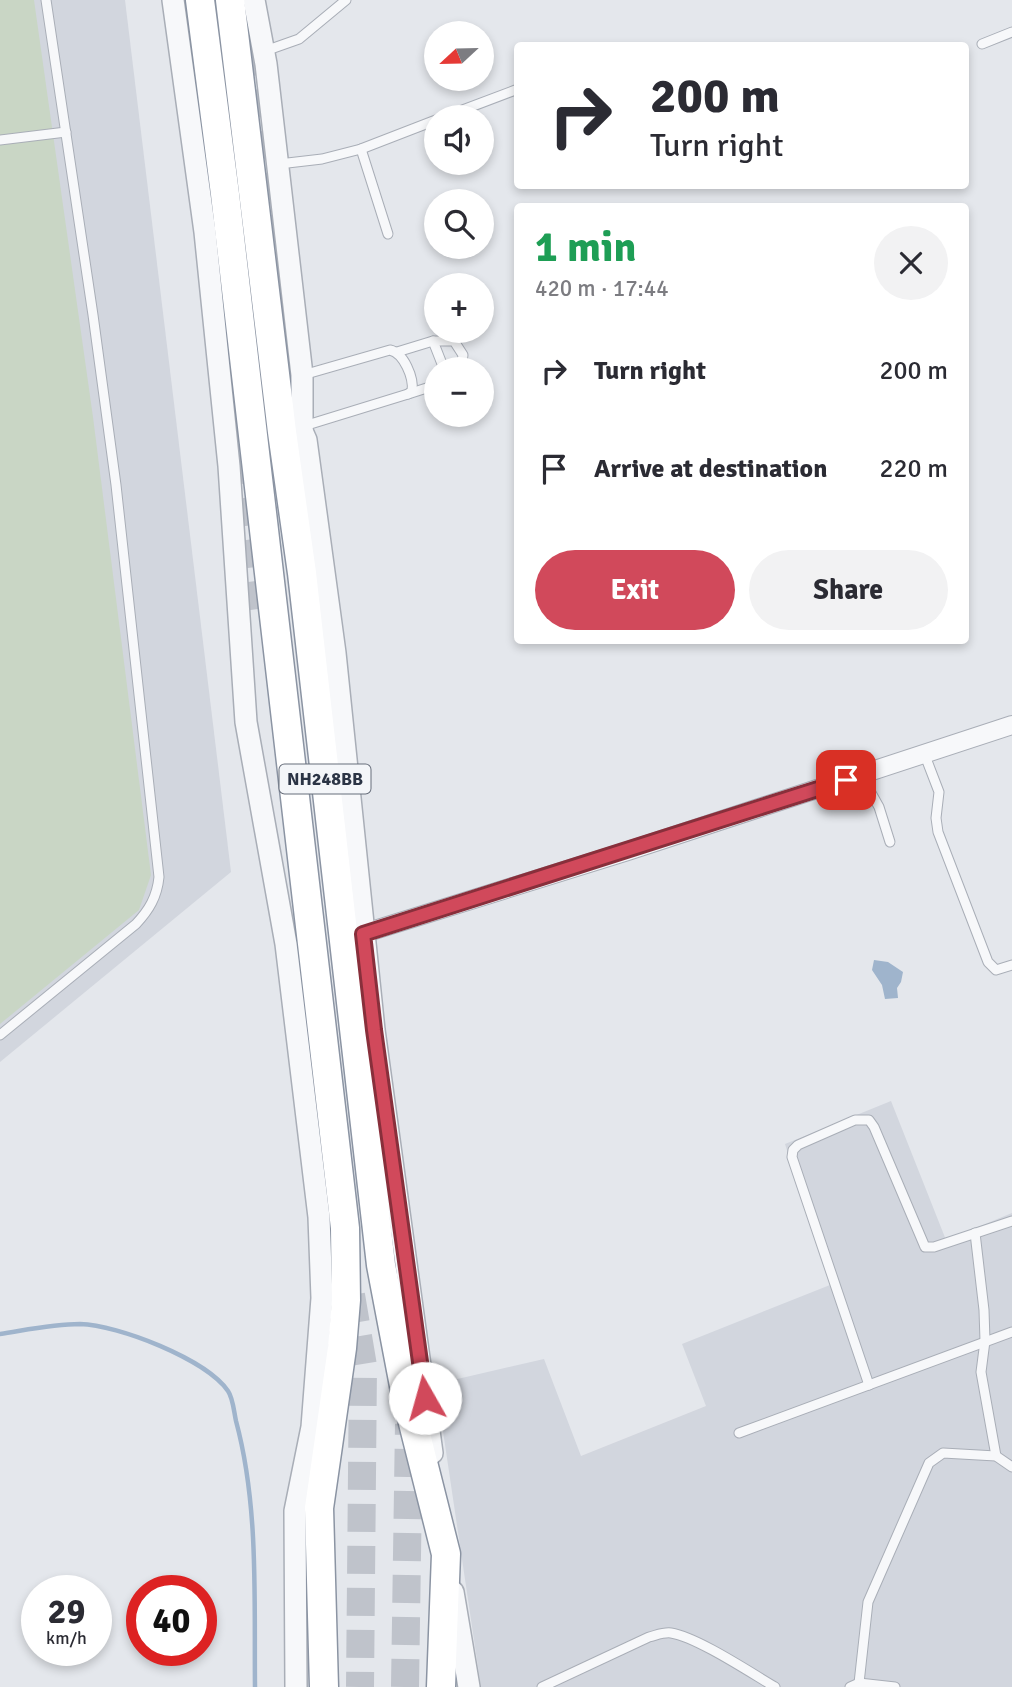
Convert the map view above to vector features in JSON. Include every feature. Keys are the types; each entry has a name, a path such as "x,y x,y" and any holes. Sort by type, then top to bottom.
{"highway":[{"name":"NH248BB","path":"200,0 343,1192 347,1274 342,1348 319,1508 324,1687"},
{"name":"NH248BB","path":"230,0 295,430 302,573 353,937 381,1265 405,1391 446,1554"},
{"path":"441,1687 446,1554"}],"street":[{"path":"173,0 205,232 228,453 246,722 286,944 320,1236 322,1298 312,1427 295,1511 296,1687"},
{"path":"254,0 263,51 302,376 295,430"},
{"path":"353,937 1012,725"},
{"path":"446,1554 469,1687"}],"lane":[{"path":"0,1035 136,925 153,902 159,877 116,485 46,0"},
{"path":"263,51 285,46 299,39 346,0"},
{"path":"982,44 1012,32"},
{"path":"476,105 514,91"},
{"path":"277,164 321,159 361,149 424,125"},
{"path":"0,140 66,132"},
{"path":"361,149 388,234"},
{"path":"302,376 390,350 397,352 426,343"},
{"path":"397,352 412,380 412,391 408,394"},
{"path":"295,430 424,389"},
{"path":"924,752 939,792 936,818 938,832 988,962 996,970 1012,965"},
{"path":"861,775 879,807 890,842"},
{"path":"869,1385 792,1157 793,1150 798,1145 855,1120 869,1120 874,1126 925,1247 934,1247 1012,1221"},
{"path":"975,1233 982,1284 985,1341 981,1372 996,1456"},
{"path":"739,1433 1012,1332"},
{"path":"895,1687 854,1685 868,1602 929,1463 943,1453 996,1456 1012,1467"},
{"path":"542,1687 649,1637 674,1633 714,1652 775,1687"}],"shaded area":[{"path":"0,0 125,0 231,872 0,1062"},
{"path":"891,1101 946,1240 1012,1213 1012,1687 481,1687 436,1384 544,1359 581,1456 706,1406 682,1344 830,1285 785,1144"}],"green space":[{"path":"0,0 34,0 93,417 151,875 139,910 0,1024"}],"water":[{"path":"874,960 888,962 903,972 897,988 898,998 885,999 882,985 872,970"}],"waterway":[{"path":"0,1334 70,1324 116,1330 182,1356 217,1379 228,1391 249,1486 255,1587 255,1687"}],"tunnel":[{"path":"184,0 192,68"},
{"path":"247,6 296,424"},
{"path":"225,331 260,617"},
{"path":"351,1295 363,1366 360,1687"},
{"path":"405,1687 409,1424"}],"route":[{"path":"425,1398 363,934 846,780"}]}
